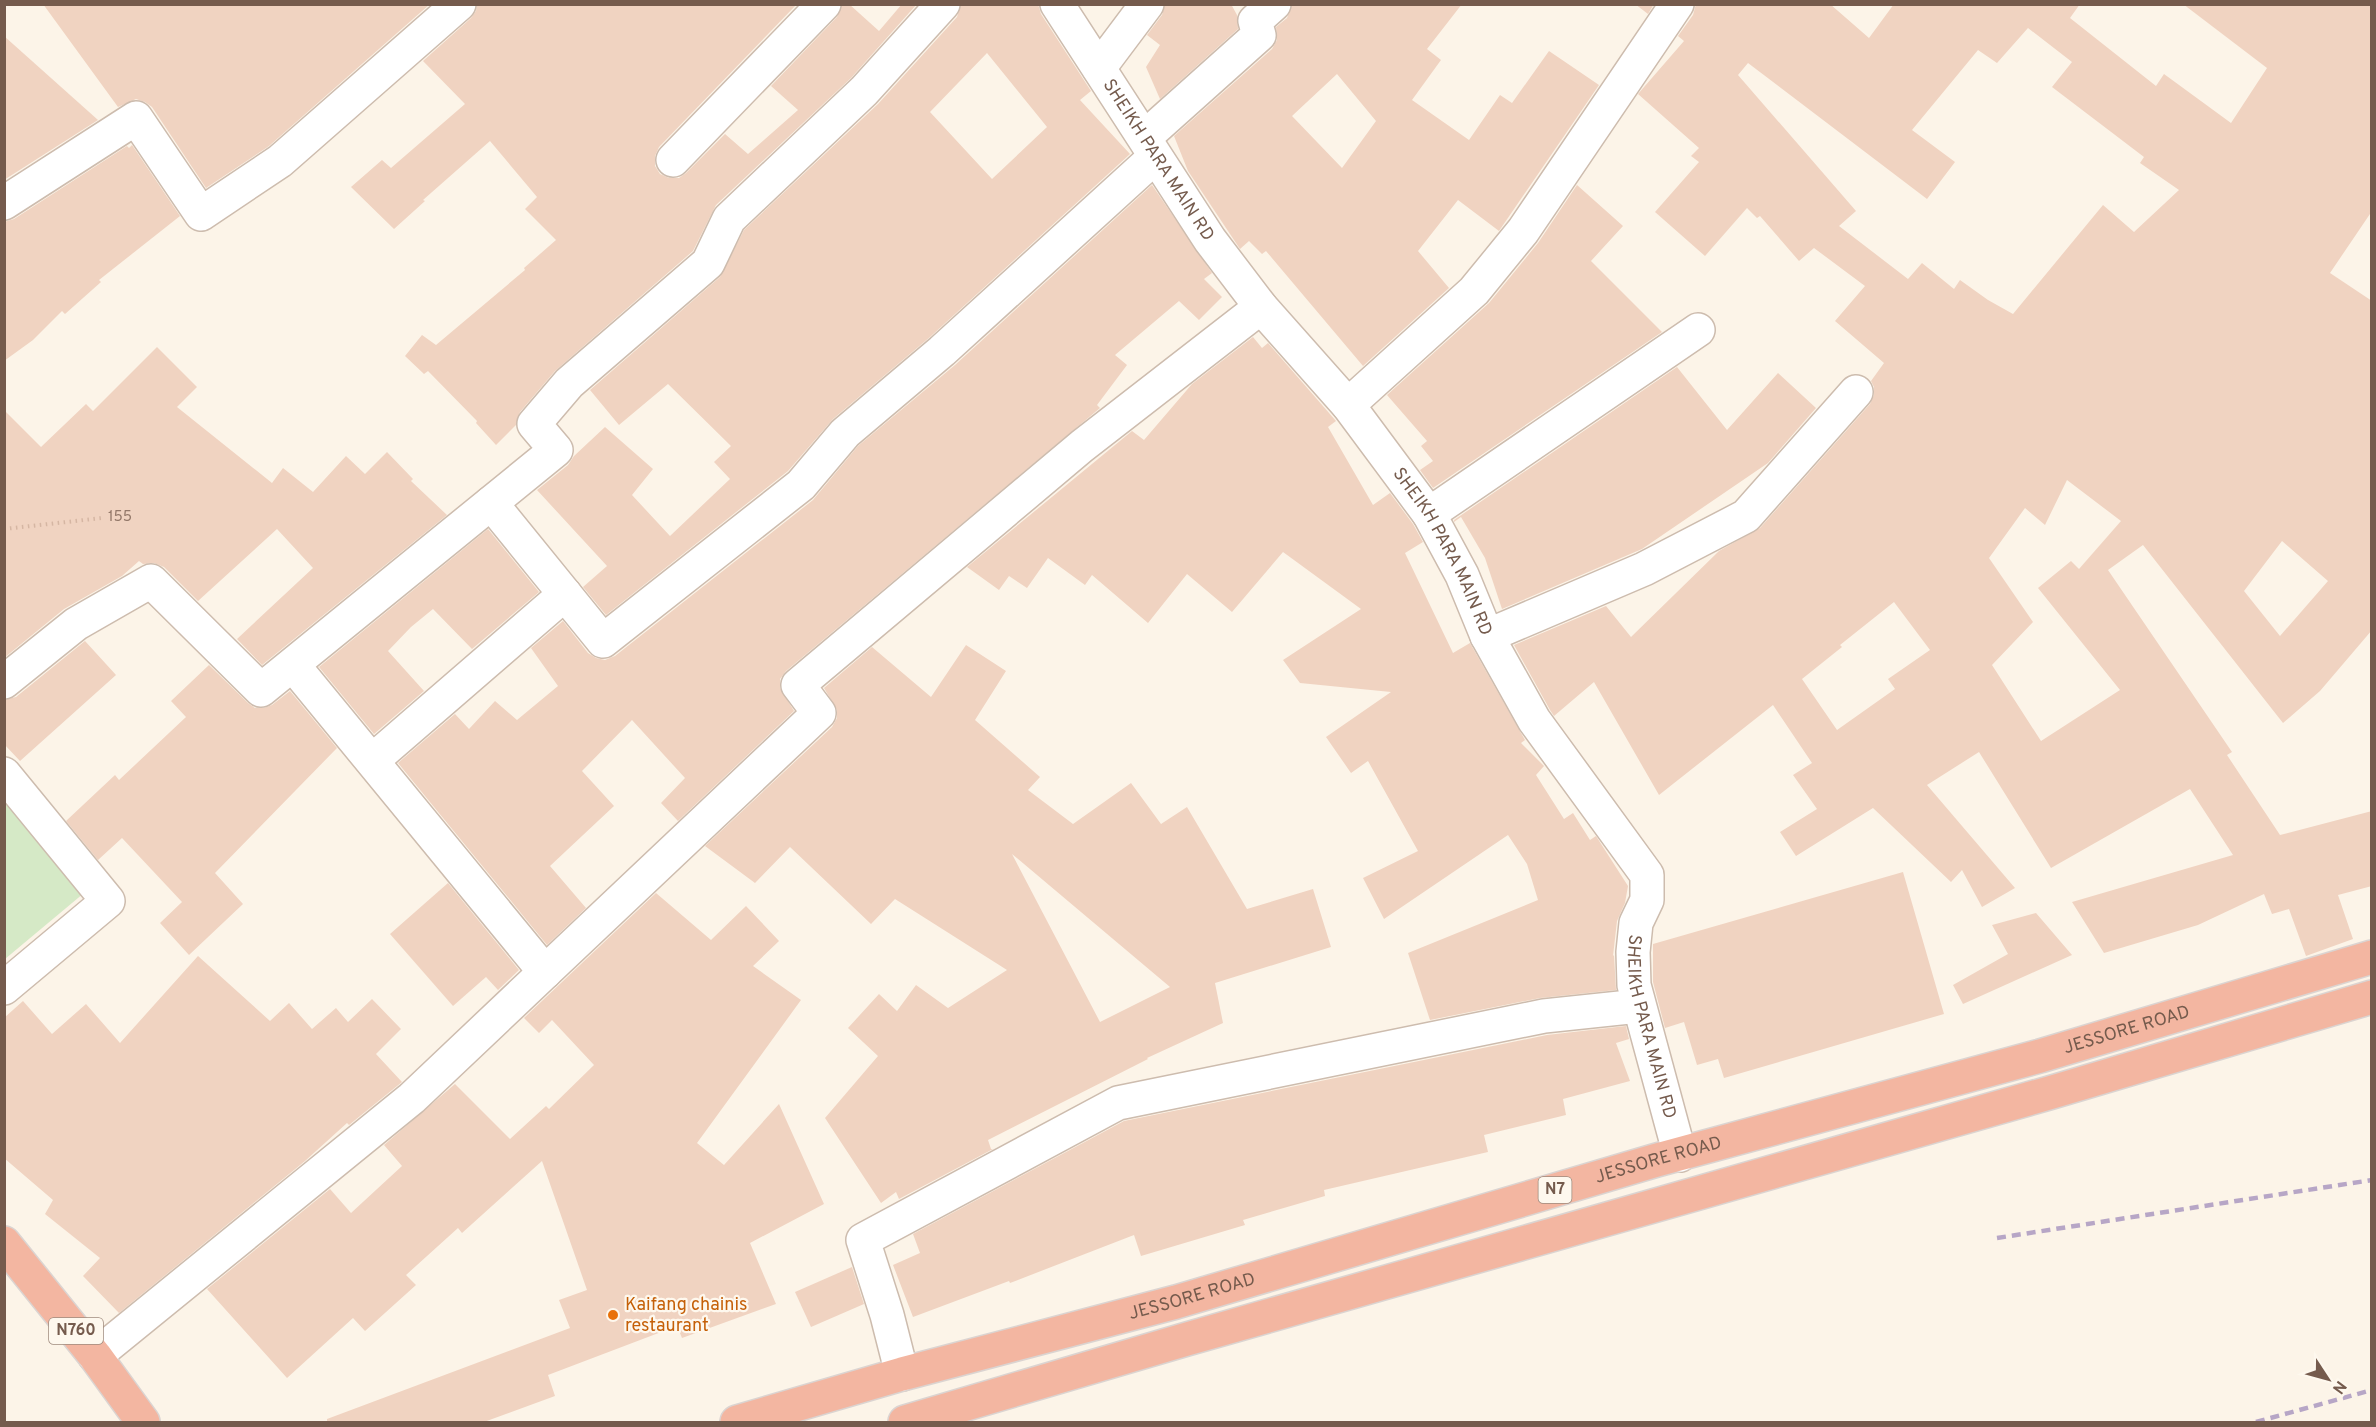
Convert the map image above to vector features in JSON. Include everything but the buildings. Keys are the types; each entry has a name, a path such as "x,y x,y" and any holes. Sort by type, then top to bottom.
{"highway":[{"name":"JESSORE ROAD","path":"737,1422 902,1374 1176,1302 1682,1154 2040,1056 2372,957"},
{"name":"N7","path":"905,1422 966,1414 1187,1339 1723,1187 2372,997"},
{"path":"1671,1202 1682,1154 1723,1187"},
{"name":"N760","path":"4,1243 95,1356 142,1422"}],"street":[{"path":"4,203 136,118 201,213 280,161 459,4"},
{"path":"673,160 824,4"},
{"path":"4,682 76,624 151,581 261,690 556,450 534,424 569,383 708,262 729,219 864,91 943,4"},
{"name":"SHEIKH PARA MAIN RD","path":"1056,4 1210,240 1261,307 1348,405 1430,514 1462,575 1486,636 1534,720 1647,875 1647,900 1636,923 1633,952 1634,985 1682,1154"},
{"path":"1099,68 1147,4"},
{"path":"491,502 603,640 801,485 845,433 942,351 1150,147 1258,35 1255,21 1274,4"},
{"path":"1348,405 1474,291 1523,231 1677,4"},
{"path":"95,1356 412,1098 819,712 798,685 1082,446 1261,307"},
{"path":"1430,514 1698,330"},
{"path":"1486,636 1644,569 1746,516 1856,392"},
{"path":"373,760 565,594"},
{"path":"293,665 545,972"},
{"path":"4,774 108,901 4,988"},
{"path":"902,1374 863,1239 1118,1103 1544,1016 1639,1006"}],"path":[{"path":"4,529 102,518"}],"green space":[{"path":"4,797 84,893 5,959 4,959"}],"railway":[{"path":"1997,1238 2372,1180"},
{"path":"2256,1422 2372,1390"}],"place":[{"name":"Kaifang chainis restaurant","path":"613,1315"}]}
